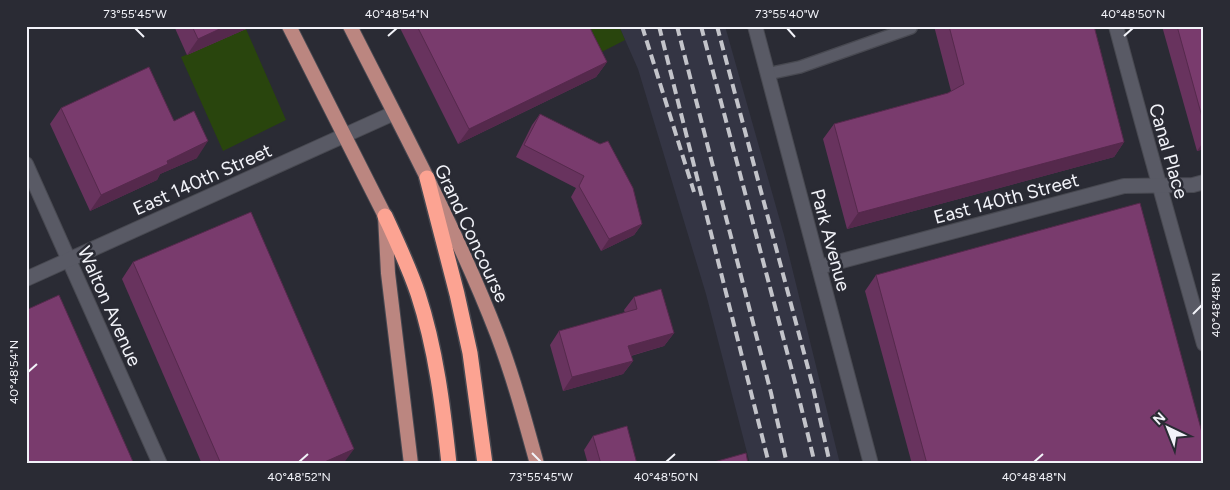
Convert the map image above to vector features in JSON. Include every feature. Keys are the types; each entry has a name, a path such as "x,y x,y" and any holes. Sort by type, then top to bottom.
{"highway":[{"path":"427,178 470,353 476,386 485,464"},
{"path":"385,216 410,272 426,320 438,377 449,464"}],"main road":[{"path":"288,26 385,216 388,274 411,464"},
{"name":"Grand Concourse","path":"350,26 427,178 497,334 519,401 536,464"}],"street":[{"name":"Park Avenue","path":"755,26 871,464"},
{"name":"Canal Place","path":"1116,26 1150,158 1160,185 1204,344"},
{"name":"East 140th Street","path":"26,279 394,112"},
{"name":"Walton Avenue","path":"26,164 160,464"},
{"name":"East 140th Street","path":"819,267 1124,186 1192,185 1204,182"}],"lane":[{"path":"767,74 800,67 911,28"}],"shaded area":[{"path":"619,26 725,26 784,235 840,464 750,464 706,294 638,69"}],"green space":[{"path":"578,26 619,26 625,40 592,57"},
{"path":"246,29 286,120 223,151 181,57"}],"building":[{"path":"192,26 226,26 198,39"},
{"path":"417,26 589,26 607,62 469,129"},
{"path":"949,26 1094,26 1124,142 858,213 834,124 948,93 964,84"},
{"path":"1177,26 1204,26 1204,124"},
{"path":"149,67 174,121 194,111 208,141 167,161 168,164 101,195 61,108"},
{"path":"540,114 600,144 608,141 633,188 642,224 609,239 579,186 584,176 524,145"},
{"path":"1140,203 1204,440 1204,464 927,464 876,275"},
{"path":"251,212 354,449 320,464 221,464 133,262"},
{"path":"661,289 674,333 628,346 633,361 572,377 559,331 637,309 634,297"},
{"path":"59,295 134,464 26,464 26,310"},
{"path":"627,426 637,464 601,464 593,436"},
{"path":"746,453 748,464 707,464"}],"railway":[{"path":"642,26 694,192"},
{"path":"659,26 769,464"},
{"path":"677,26 771,393 787,464"},
{"path":"701,26 815,464"},
{"path":"717,26 812,383 830,464"}]}
